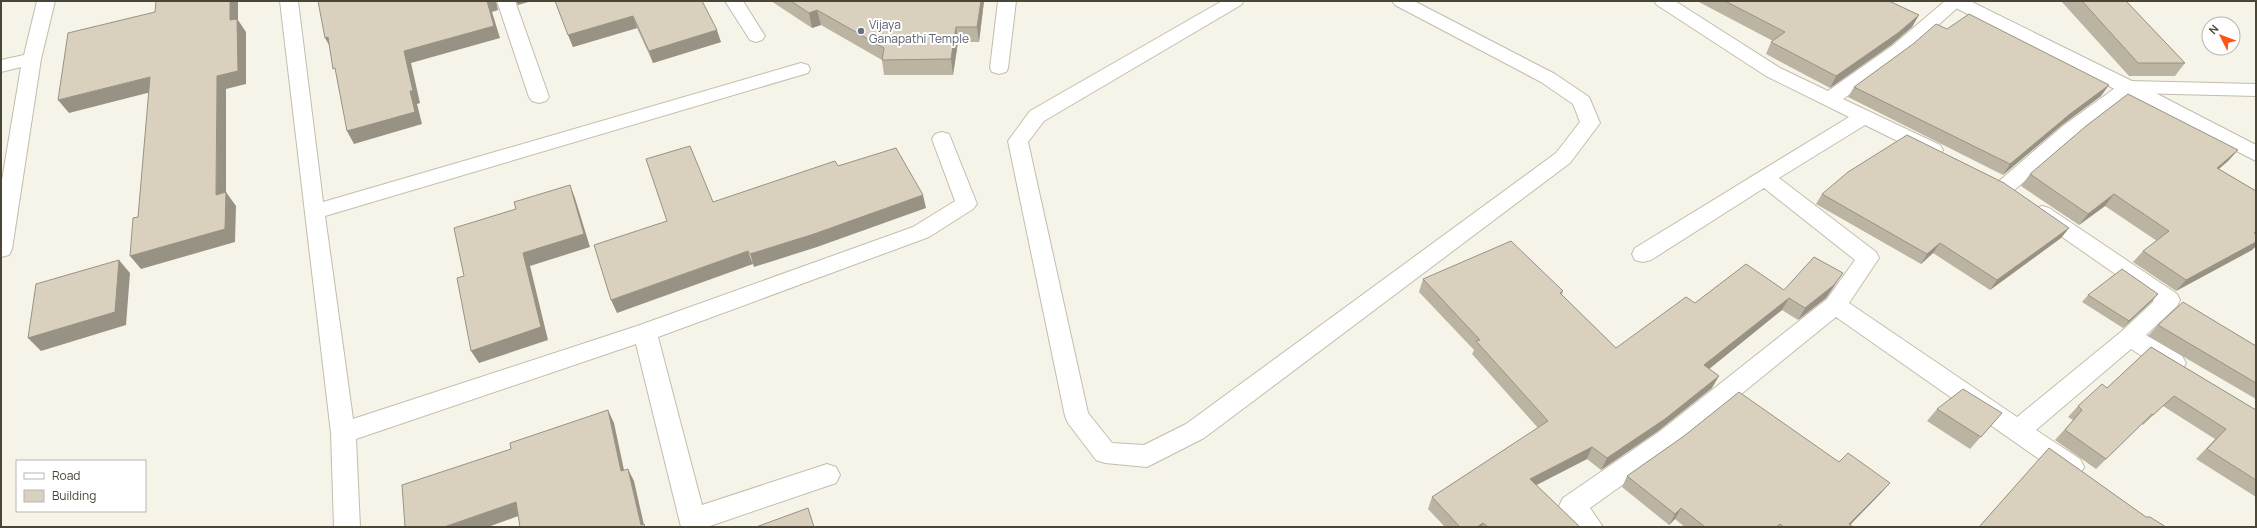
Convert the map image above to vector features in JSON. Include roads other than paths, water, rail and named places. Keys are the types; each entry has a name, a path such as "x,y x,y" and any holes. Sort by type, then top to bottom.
{"street":[{"path":"1,250 5,207 32,59 46,1"},
{"path":"289,1 314,212 343,433 347,527"},
{"path":"506,1 539,97"},
{"path":"734,1 756,36"},
{"path":"1000,68 1007,1"},
{"path":"1235,1 1037,116 1018,141 1077,416 1105,453 1147,456 1195,431 1562,158 1590,123 1582,101 1548,78 1402,1"},
{"path":"1663,1 1773,72 1949,158"},
{"path":"1830,99 1899,50 1956,1 2129,87 2256,154"},
{"path":"1,66 32,59"},
{"path":"314,212 554,140 801,69"},
{"path":"2019,430 2130,337 2169,300 2010,191 2070,131 2129,87 2256,90"},
{"path":"1643,254 1864,116"},
{"path":"343,433 645,332 921,232 966,204 942,139"},
{"path":"1590,527 1572,506 1668,439 1835,304 1868,258 1765,178"},
{"path":"1835,304 2019,430 2090,481"},
{"path":"645,332 693,524 827,475"},
{"path":"2130,337 2190,373"}],"place":[{"name":"Vijaya Ganapathi Temple","path":"861,31"}]}
